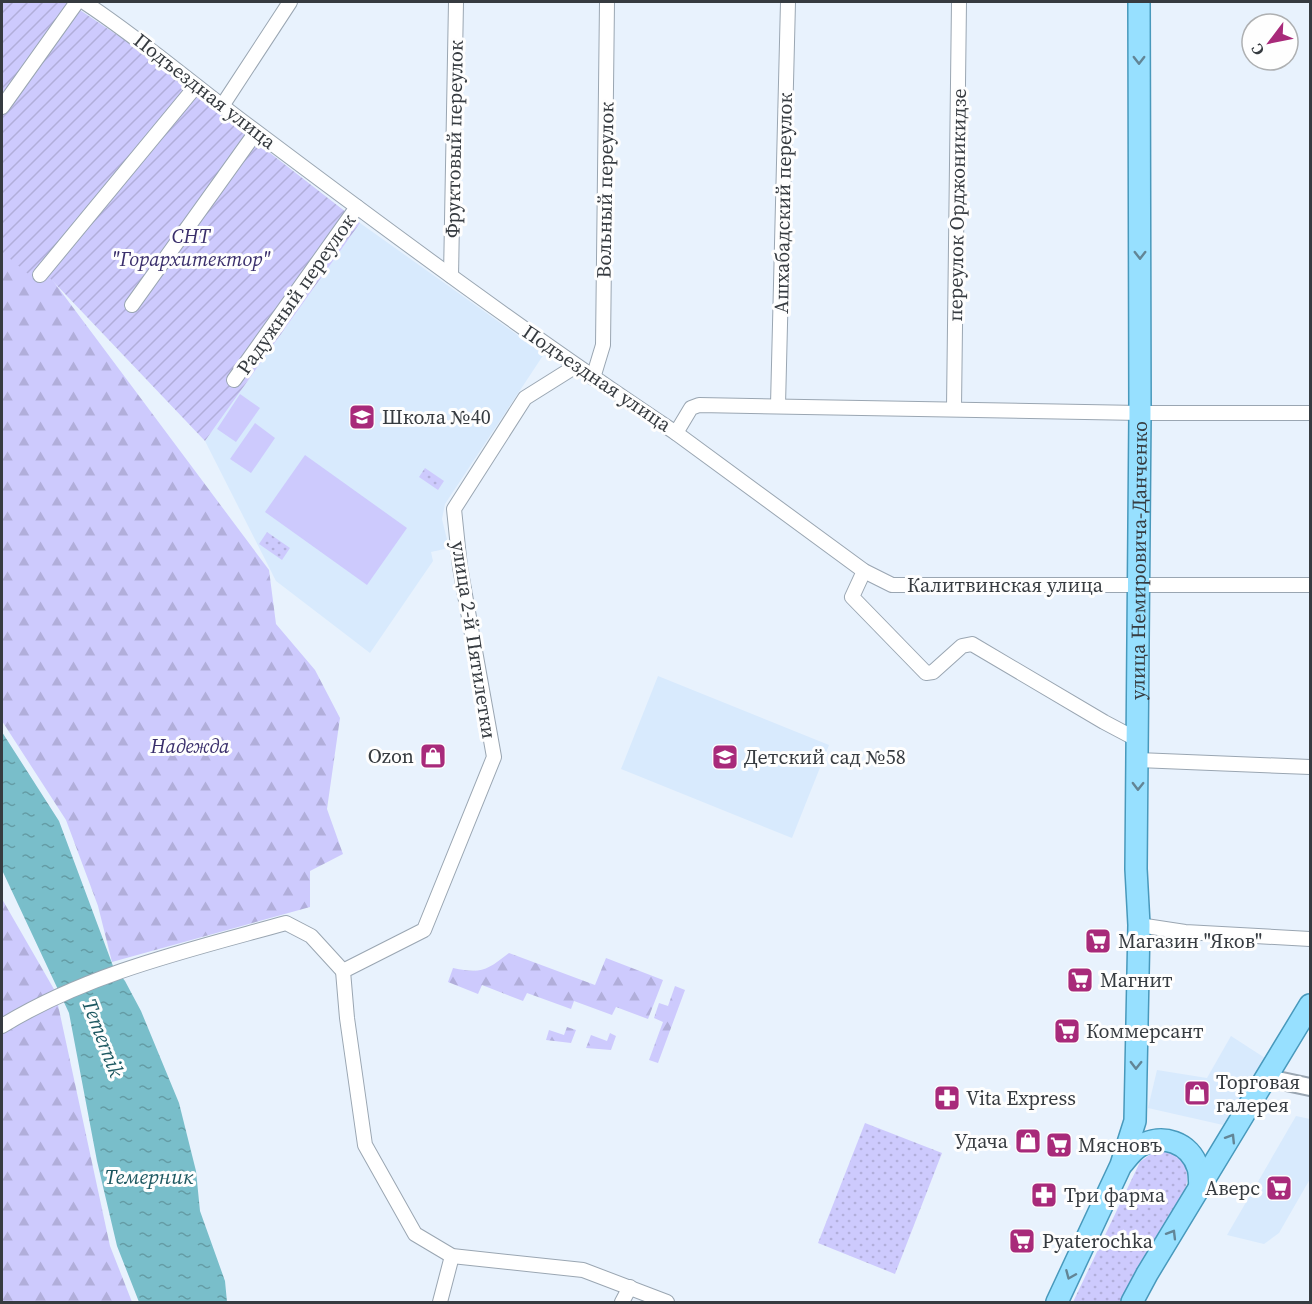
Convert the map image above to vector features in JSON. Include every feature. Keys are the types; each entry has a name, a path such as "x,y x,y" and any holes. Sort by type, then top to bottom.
{"main road":[{"name":"улица Немировича-Данченко","path":"1121,1165 1135,1121 1140,413 1139,2"},
{"path":"1132,1302 1311,1005"},
{"path":"1057,1302 1121,1165 1139,1146 1160,1139 1181,1145 1195,1160 1200,1187"}],"street":[{"path":"2,107 77,2"},
{"name":"Подъездная улица","path":"84,2 131,33 256,132 451,276 593,378 676,433 691,408 699,405 1140,413 1311,413"},
{"path":"222,106 290,2"},
{"name":"Фруктовый переулок","path":"451,276 456,2"},
{"name":"Вольный переулок","path":"593,378 603,345 608,2"},
{"name":"Ашхабадский переулок","path":"778,405 788,2"},
{"name":"переулок Орджоникидзе","path":"954,408 959,2"},
{"path":"40,275 196,86"},
{"path":"132,304 256,132"},
{"name":"Радужный переулок","path":"234,381 357,207"},
{"name":"улица 2-й Пятилетки","path":"343,970 424,930 494,757 460,567 454,509 525,398 576,366"},
{"name":"Калитвинская улица","path":"676,433 864,571 892,585 1311,585"},
{"path":"864,571 852,597 926,673 933,672 962,646 972,644 1104,723 1138,750 1311,767"},
{"path":"2,1026 38,1006 120,971 286,923 311,936 343,970 347,1018 365,1145 415,1234 452,1256 583,1270 667,1302"},
{"path":"1138,925 1185,932 1311,939"},
{"path":"1268,1078 1311,1087"},
{"path":"440,1302 452,1256"},
{"path":"622,1302 630,1287"}],"shaded area":[{"name":"Школа №40","path":"360,223 544,354 445,504 442,519 449,548 431,552 433,561 370,653 276,581 205,441"},
{"name":"Детский сад №58","path":"658,676 829,745 792,838 621,769"},
{"name":"Торговая галерея","path":"1231,1036 1265,1058 1223,1125 1148,1108 1157,1070 1207,1078"},
{"name":"Аверс","path":"1296,1116 1310,1119 1310,1179 1279,1233 1264,1244 1227,1235"}],"green space":[{"name":"СНТ \"Горархитектор\"","path":"2,2 68,2 129,43 360,223 205,441 47,275 33,278 2,252"},
{"name":"Надежда","path":"2,251 48,274 269,570 276,624 315,670 340,718 327,809 343,854 310,871 310,907 112,962 98,906 66,820 2,721"},
{"path":"240,394 260,408 236,442 217,429"},
{"path":"255,423 275,438 251,473 230,459"},
{"path":"305,455 407,528 367,585 265,512"},
{"path":"425,468 444,481 438,490 419,477"},
{"path":"267,532 290,548 282,560 259,544"},
{"path":"2,899 55,991 110,1246 132,1302 2,1302"},
{"path":"509,953 595,985 606,958 663,980 648,1019 616,1007 612,1015 574,1001 571,1009 527,993 523,1001 482,985 478,994 448,982 453,968 470,971 483,970"},
{"path":"675,986 685,990 658,1063 649,1060 663,1022 654,1018 659,1003 668,1006"},
{"path":"567,1027 576,1030 571,1043 546,1040 549,1030 564,1035"},
{"path":"610,1033 616,1036 611,1050 586,1048 591,1035 607,1041"},
{"path":"865,1123 942,1153 895,1274 818,1243"},
{"path":"1165,1151 1173,1153 1183,1162 1187,1175 1185,1190 1131,1281 1122,1302 1073,1302 1140,1162 1152,1153"}],"water":[{"name":"Темерник","path":"2,732 59,821 113,966 125,981 141,1011 179,1103 196,1171 200,1211 225,1281 227,1302 139,1302 117,1246 97,1161 69,1013 2,870"}],"place":[{"name":"Школа №40","path":"362,417"},
{"name":"Ozon","path":"433,756"},
{"name":"Детский сад №58","path":"725,757"},
{"name":"Магазин \"Яков\"","path":"1098,941"},
{"name":"Магнит","path":"1080,980"},
{"name":"Коммерсант","path":"1067,1031"},
{"name":"Торговая галерея","path":"1197,1093"},
{"name":"Vita Express","path":"947,1098"},
{"name":"Удача","path":"1028,1141"},
{"name":"Мясновъ","path":"1059,1145"},
{"name":"Аверс","path":"1279,1188"},
{"name":"Три фарма","path":"1044,1195"},
{"name":"Pyaterochka","path":"1022,1241"}],"water label":[{"name":"Temernik","path":"103,1038"}]}
